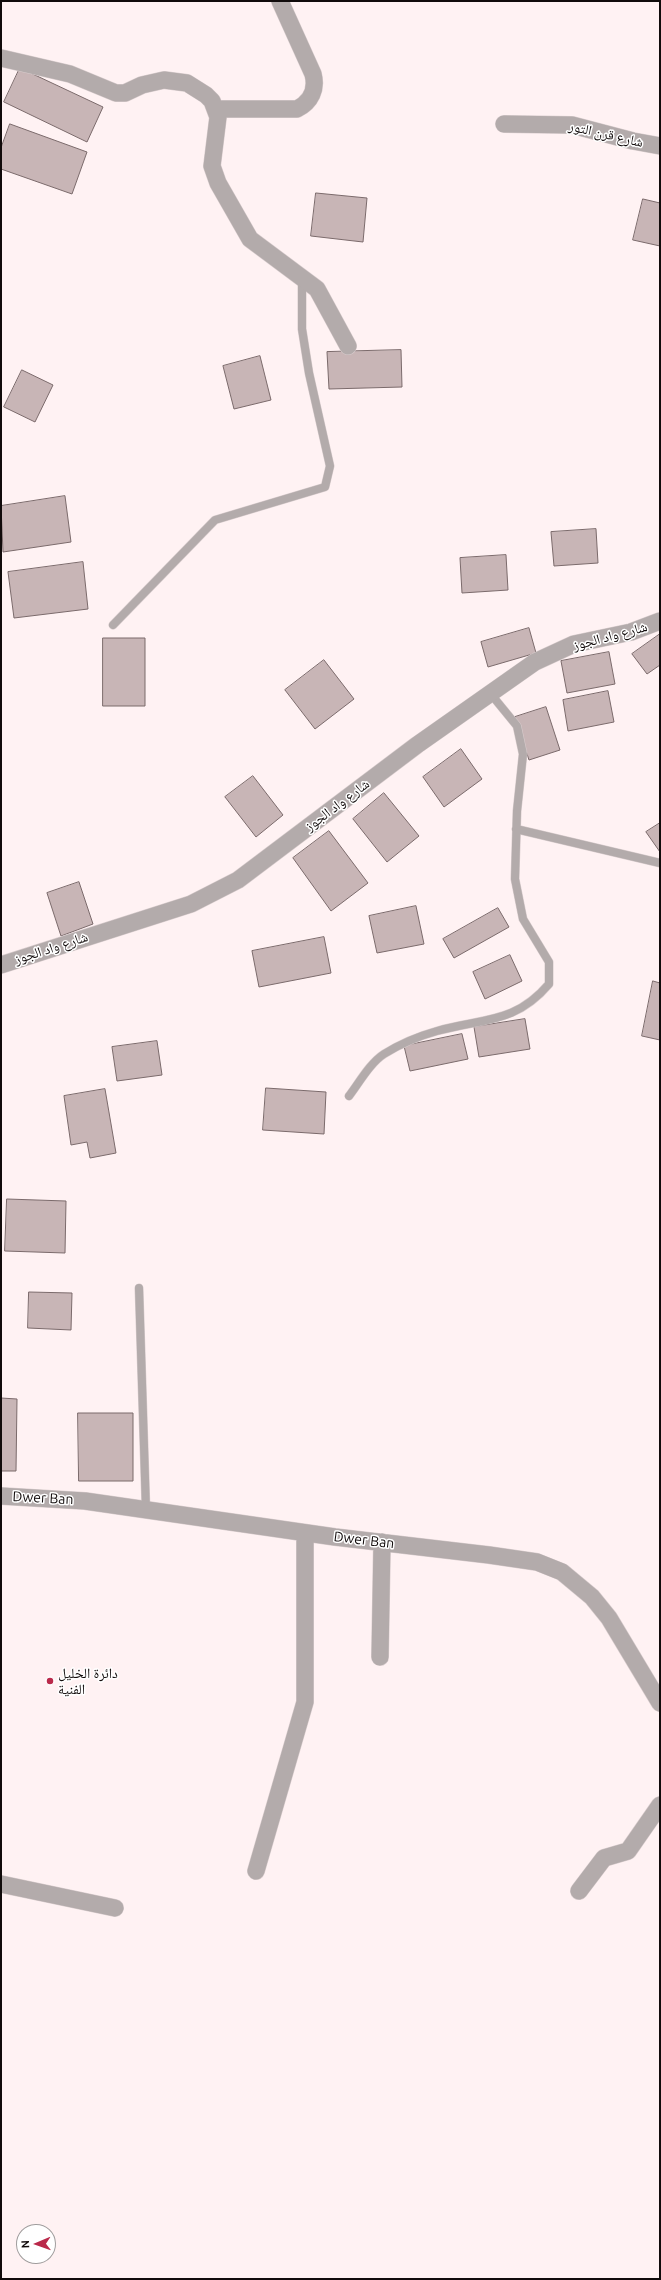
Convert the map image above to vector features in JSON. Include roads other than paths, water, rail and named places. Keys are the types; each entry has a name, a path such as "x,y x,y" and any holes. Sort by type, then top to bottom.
{"street":[{"path":"216,109 297,109 306,103 312,96 315,83 313,74 280,1"},
{"path":"1,58 70,74 116,93 125,93 153,81 176,80 197,88 212,101 216,109 218,126 212,166 218,183 250,239 317,289 348,346"},
{"name":"شارع قرن التور","path":"504,124 572,125 633,141 660,146"},
{"name":"شارع واد الجوز","path":"1,964 191,904 238,880 418,745 535,662 574,644 631,632 660,621"},
{"name":"Dwer Ban","path":"1,1496 64,1498 305,1533 529,1561 562,1572 586,1590 599,1605 660,1703"},
{"path":"256,1871 305,1702 305,1533"},
{"path":"380,1657 382,1542"},
{"path":"579,1891 604,1858 628,1851 660,1805"},
{"path":"1,1884 116,1908"}],"lane":[{"path":"113,625 215,520 324,487 330,466 309,373 302,329 302,277"},
{"path":"349,1096 383,1055 407,1042 437,1031 499,1018 519,1010 536,999 549,984 549,962 523,919 515,879 516,829 523,754 517,726 490,693"},
{"path":"516,829 660,863"},
{"path":"139,1288 146,1510"}],"place":[{"name":"دائرة الخليل الفنية","path":"50,1681"}]}
